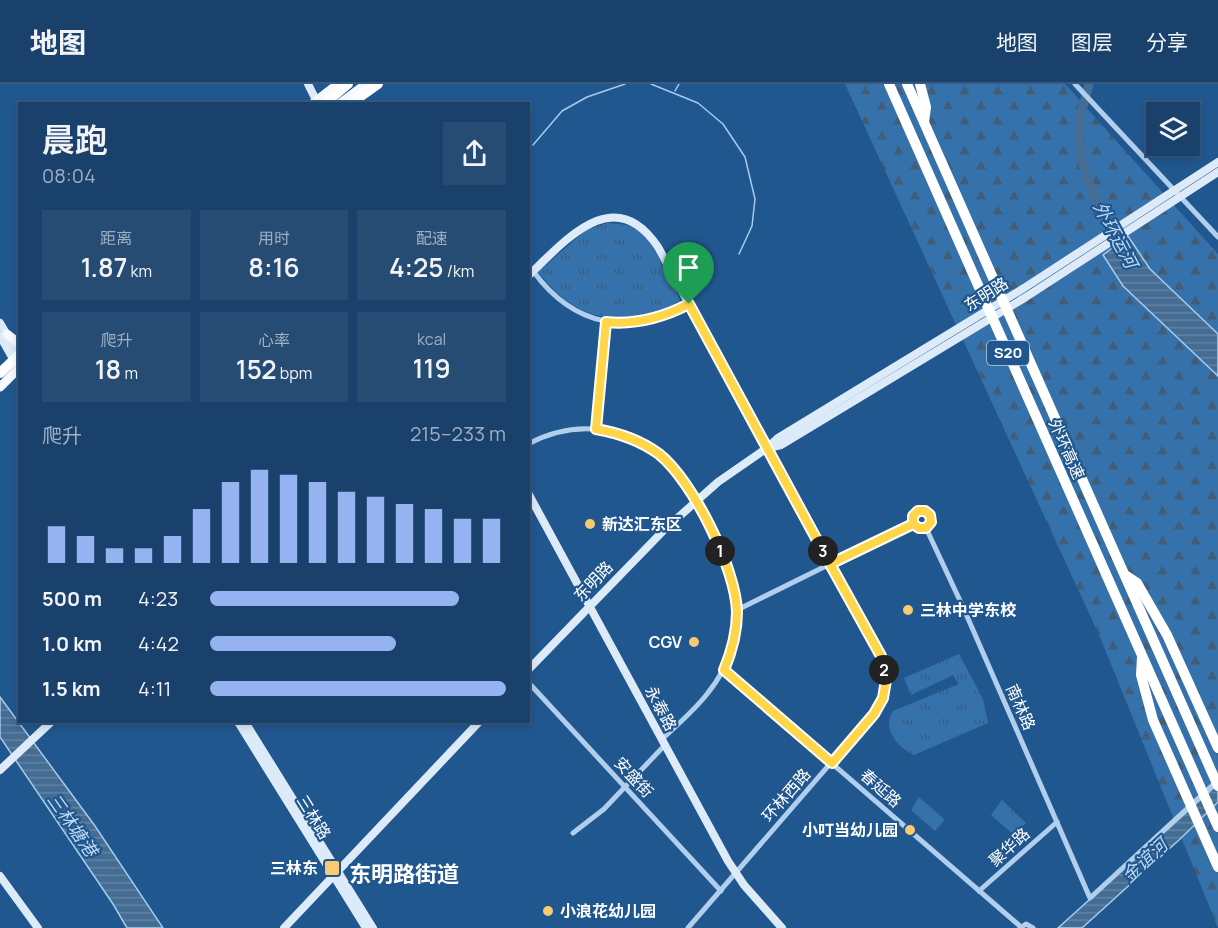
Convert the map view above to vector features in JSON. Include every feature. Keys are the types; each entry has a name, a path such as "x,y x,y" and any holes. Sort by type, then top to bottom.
{"highway":[{"path":"317,101 348,84"},
{"path":"353,102 378,84"},
{"name":"外环高速","path":"889,84 1218,827"},
{"name":"外环高速","path":"907,84 1217,782"},
{"path":"920,84 926,107 924,123"},
{"path":"0,373 18,358"},
{"path":"0,385 18,358"},
{"path":"1124,574 1137,583 1167,635 1218,748"},
{"path":"1143,656 1141,675 1151,714 1218,867"}],"main road":[{"path":"302,84 317,101"},
{"path":"308,84 317,101"},
{"path":"317,101 338,84"},
{"path":"335,102 358,84"},
{"path":"342,102 366,84"},
{"path":"363,102 386,84"},
{"name":"东明路","path":"530,668 657,536 718,482 778,438 906,365 1024,288 1133,222 1218,162"},
{"name":"东明路","path":"1177,193 1218,172"},
{"path":"530,273 583,227 601,219 622,219 642,228 651,237 767,448"},
{"path":"0,323 3,335 18,358"},
{"path":"3,335 18,358"},
{"path":"0,368 18,358"},
{"path":"0,385 12,380 18,381"},
{"name":"永泰路","path":"530,497 736,874 782,928"},
{"path":"0,770 50,723"},
{"name":"三林路","path":"239,723 373,928"},
{"name":"三林路","path":"246,723 366,928"},
{"path":"284,928 479,723"},
{"path":"0,876 38,928"}],"street":[{"path":"1075,84 1218,237"},
{"path":"530,273 562,303 586,316 606,322 640,322 663,316 689,304"},
{"path":"596,429 606,322"},
{"path":"530,443 570,429 596,429 633,439 658,454 679,474 696,501 726,563 734,588 736,610 734,643 724,670 697,706 625,787 593,819 587,821 573,833"},
{"name":"环林西路","path":"688,928 874,714 883,698 886,680 881,656 767,448"},
{"path":"925,511 931,519 926,528 919,528 913,524 915,513 925,511"},
{"path":"736,610 913,524"},
{"name":"南林路","path":"926,528 963,607 1090,898 1217,782"},
{"name":"春延路","path":"724,670 1020,927"},
{"name":"安盛街","path":"530,683 721,891"},
{"name":"聚华路","path":"980,891 1057,822"},
{"path":"1020,927 1026,924 1034,928"}],"green space":[{"path":"845,84 1065,84 1218,254 1218,928 1100,637"},
{"path":"607,223 632,227 644,235 682,304 654,314 624,319 594,315 567,301 538,272 586,230"},
{"path":"959,654 983,699 988,723 914,755 902,748 890,731 890,717 893,711 959,684 953,675 911,695 904,678"},
{"path":"919,797 945,820 935,831 911,810"},
{"path":"1002,800 1026,823 1015,836 991,815"}],"water":[{"path":"1128,236 1150,269 1218,334 1218,376 1123,286 1103,255"},
{"name":"三林塘港","path":"0,697 95,826 163,928 127,928 0,737"},
{"name":"金谊河","path":"1218,784 1218,802 1082,928 1058,928"}],"waterway":[{"path":"533,145 562,111 587,97 625,84"},
{"path":"651,84 698,103 723,124 745,157 755,199 752,226 739,254"},
{"path":"675,91 679,84"},
{"name":"外环运河","path":"1089,84 1079,124 1082,158 1095,198 1115,236"}],"place":[{"name":"新达汇东区","path":"590,524"},
{"name":"三林中学东校","path":"908,610"},
{"name":"CGV","path":"694,642"},
{"name":"小叮当幼儿园","path":"910,830"},
{"name":"三林东","path":"332,868"},
{"name":"小浪花幼儿园","path":"548,911"}],"district":[{"name":"东明路街道","path":"404,874"}],"route":[{"path":"689,304 663,316 640,322 606,322 596,429 620,434 646,445 669,463 689,488 726,563 735,596 737,614 734,643 724,670 832,763 874,714 883,698 886,680 881,656 830,564 913,524 922,529 926,528 931,522 930,515 928,512 918,511 913,516 913,524 872,544 830,564 689,304"}]}
